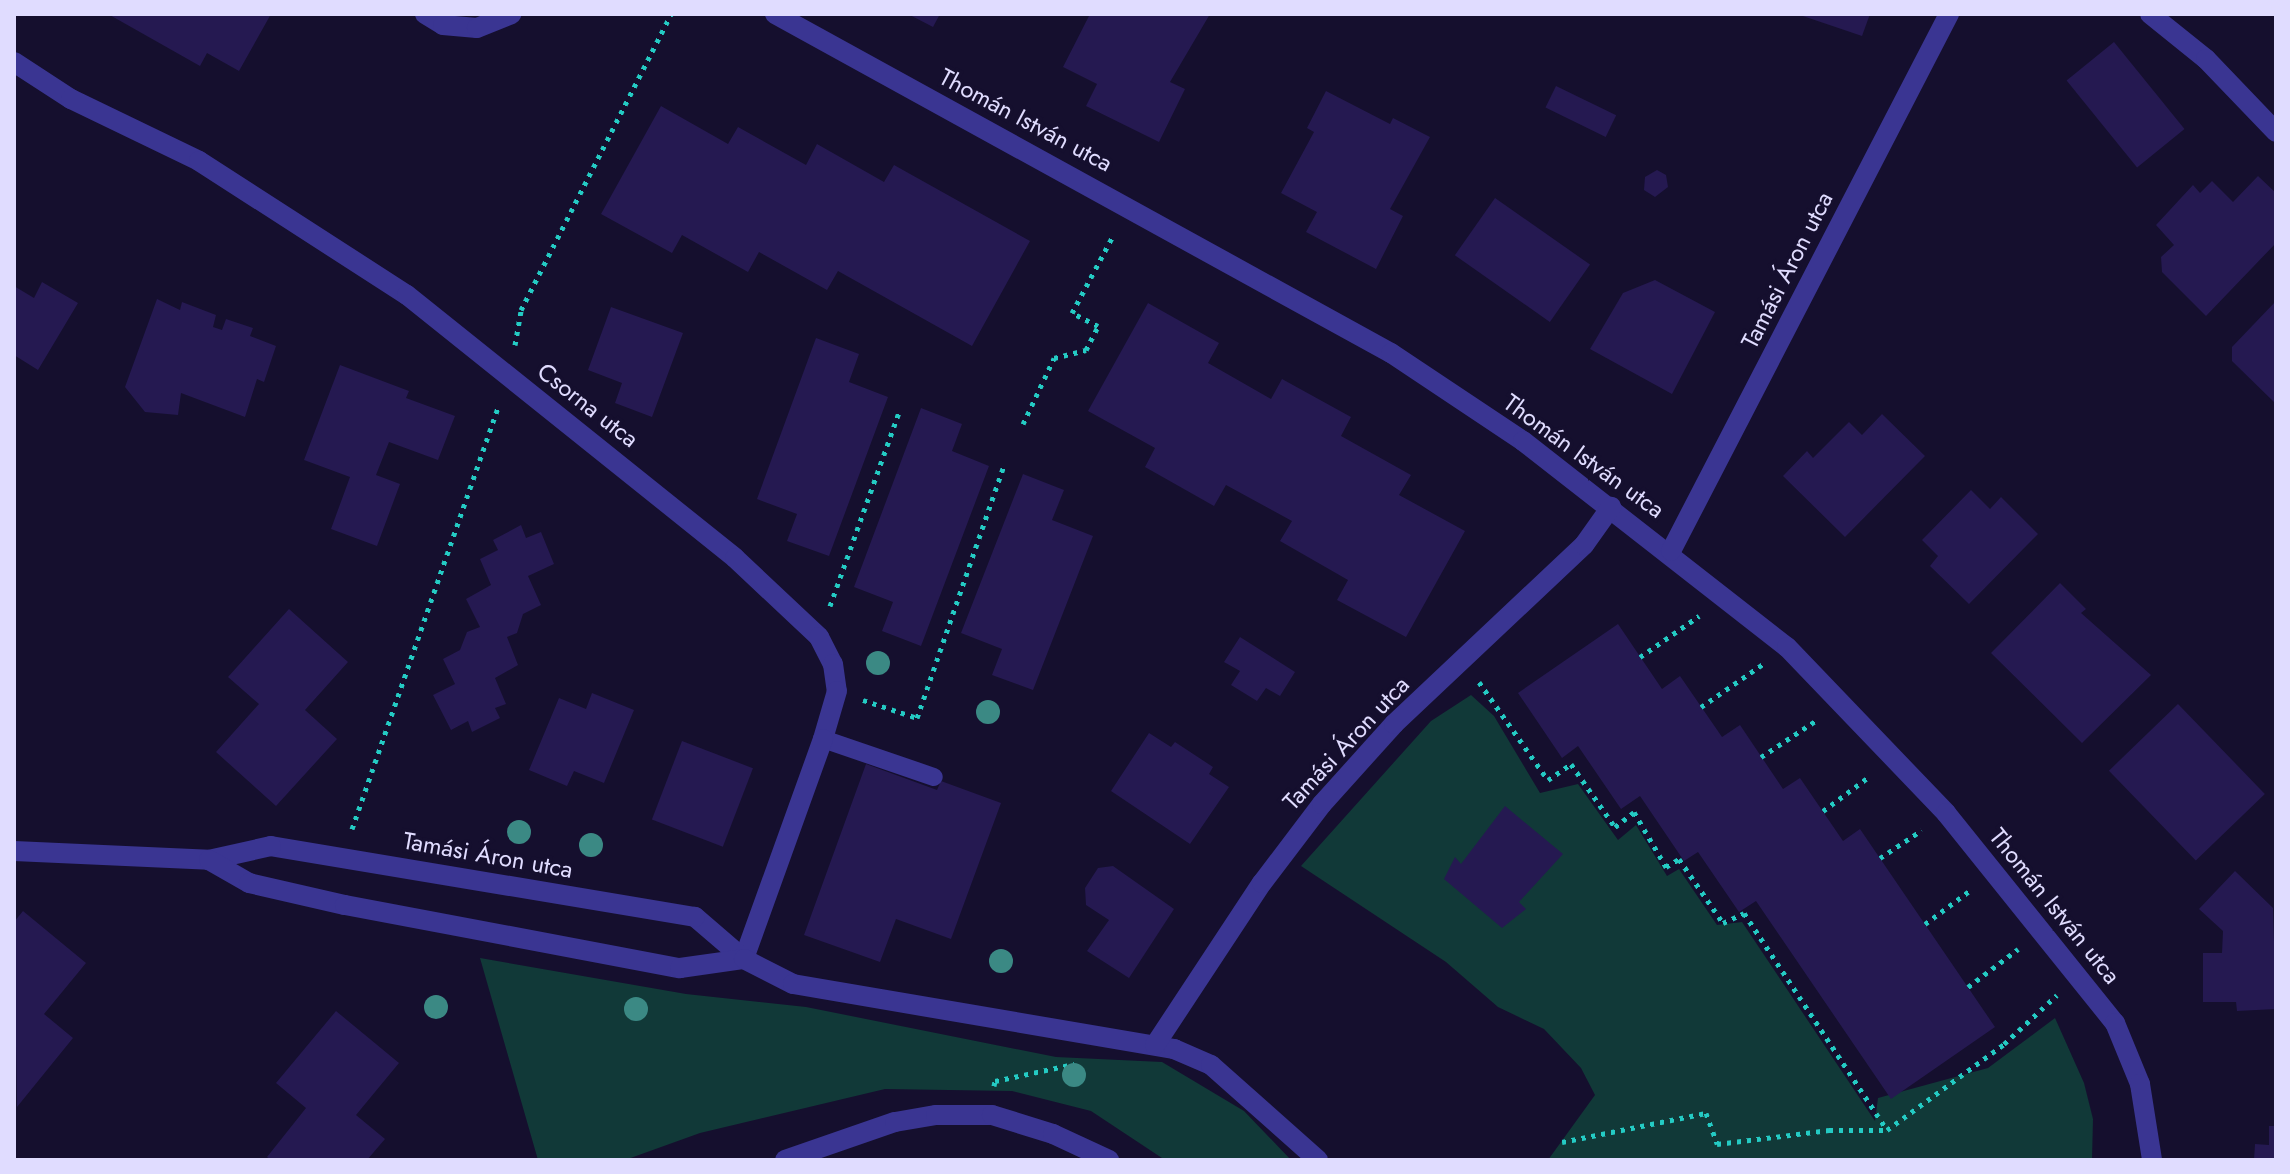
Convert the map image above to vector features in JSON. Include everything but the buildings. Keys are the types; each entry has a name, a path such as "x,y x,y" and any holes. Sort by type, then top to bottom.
{"street":[{"path":"425,14 443,25 477,28 511,14"},
{"name":"Thomán István utca","path":"775,14 1129,205 1391,353 1611,507 1727,597 1787,647 1844,701 1946,813 2115,1023 2135,1072 2152,1160"},
{"name":"Tamási Áron utca","path":"1671,551 1949,14"},
{"path":"2150,14 2206,59 2276,132"},
{"name":"Csorna utca","path":"14,62 71,99 199,161 407,295 735,558 819,637 833,664 837,691 823,739 744,959"},
{"name":"Tamási Áron utca","path":"1155,1045 1262,883 1322,804 1394,724 1584,545 1611,507"},
{"name":"Tamási Áron utca","path":"14,851 209,860 271,846 359,858 695,917 744,959 793,984 1155,1045 1211,1065 1318,1160"},
{"name":"Tamási Áron utca","path":"209,860 263,886 680,968 744,959"},
{"path":"785,1160 895,1122 936,1115 992,1115 1053,1134 1109,1160"}],"lane":[{"path":"823,739 934,777"}],"path":[{"path":"359,858 351,827 509,376 521,310 671,14"},
{"path":"1023,424 1054,358 1086,350 1098,326 1072,313 1129,205"},
{"path":"819,637 899,412"},
{"path":"879,706 917,718 1004,466"},
{"path":"1640,657 1727,597"},
{"path":"1701,707 1787,647"},
{"path":"1491,696 1548,780 1571,764 1615,827 1634,812 1666,867 1679,859 1723,923 1744,913 1887,1130"},
{"path":"1761,757 1844,701"},
{"path":"1823,811 1895,758"},
{"path":"1880,858 1946,813"},
{"path":"1925,924 1994,872"},
{"path":"1968,987 2042,930"},
{"path":"1562,1142 1706,1113 1717,1144 1829,1130 1887,1130 2004,1044 2078,975"},
{"path":"992,1115 995,1081 1096,1060 1101,1037"}],"green space":[{"path":"1471,695 1494,716 1540,793 1578,784 1618,840 1636,825 1667,876 1679,869 1717,925 1742,922 1875,1121 1878,1098 1988,1068 2055,1018 2084,1083 2093,1119 2092,1160 1548,1160 1595,1095 1581,1068 1544,1029 1498,1007 1446,962 1301,866 1431,721"},
{"path":"480,958 686,994 806,1007 1056,1057 1162,1062 1244,1111 1291,1160 1165,1160 1091,1111 1012,1091 885,1089 700,1133 625,1160 538,1160"}]}
